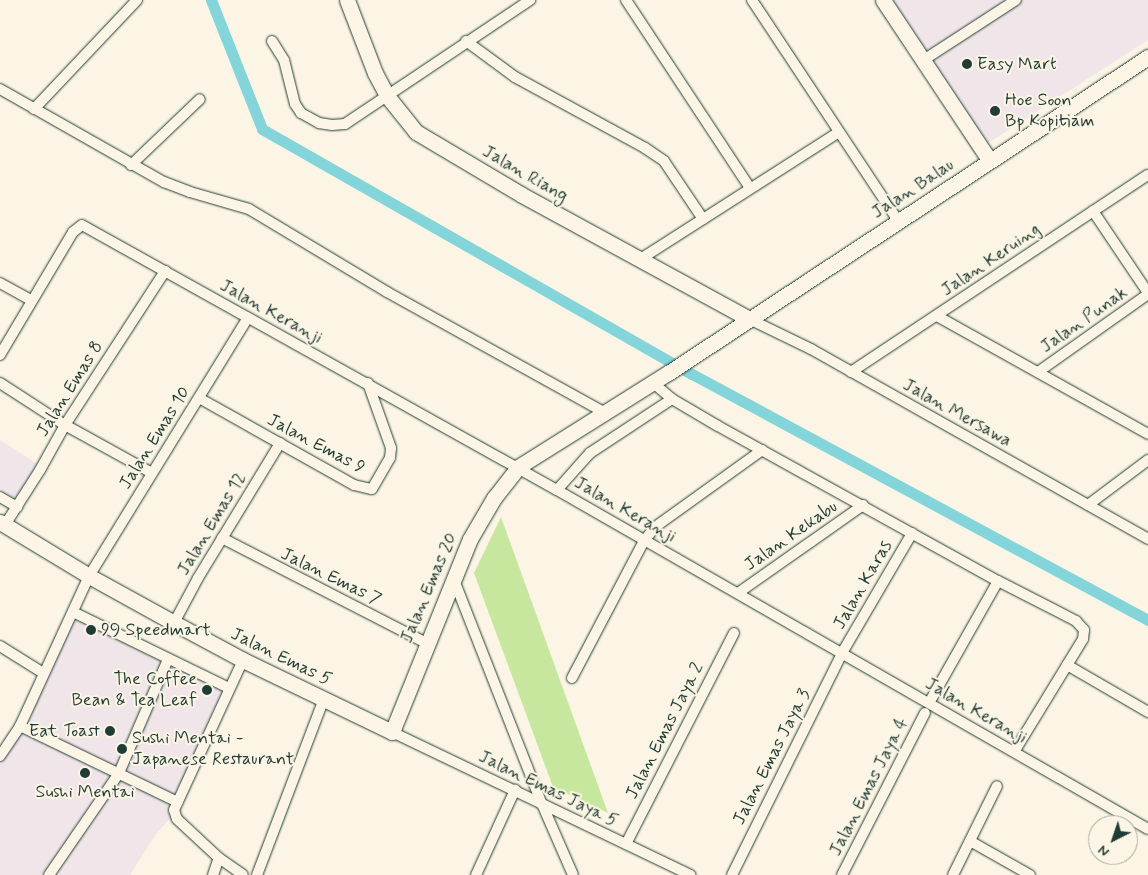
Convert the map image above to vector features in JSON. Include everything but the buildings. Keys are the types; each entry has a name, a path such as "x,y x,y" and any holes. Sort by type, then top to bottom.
{"street":[{"path":"34,109 137,0"},
{"name":"Jalan Riang","path":"347,0 375,73 388,97 416,132 639,260 749,319"},
{"path":"272,40 284,60 295,104 301,113 308,118 332,126 345,124 388,97 466,41 530,0"},
{"path":"626,0 750,188"},
{"path":"752,0 898,221"},
{"path":"883,0 990,161"},
{"path":"922,61 1016,0"},
{"path":"466,41 515,77 645,148 664,161 702,219"},
{"name":"Jalan Balau","path":"518,467 668,373 1148,57"},
{"path":"0,89 131,165 190,192 249,209 387,292 605,413"},
{"path":"131,165 200,99"},
{"path":"639,260 839,132"},
{"name":"Jalan Keruing","path":"851,372 1148,175"},
{"path":"1094,211 1148,293"},
{"name":"Jalan Keranji","path":"31,300 73,232 82,225 518,467 1148,829"},
{"name":"Jalan Emas 8","path":"2,523 17,508 65,426 165,271"},
{"path":"0,283 31,300 0,354"},
{"name":"Jalan Punak","path":"1038,372 1148,293"},
{"path":"937,316 1148,434"},
{"name":"Jalan Emas 10","path":"1,754 20,726 89,576 248,318"},
{"name":"Jalan Mersawa","path":"749,319 851,372 1148,539"},
{"path":"652,382 672,399 762,450 998,581 1076,621 1084,630 1083,639 1014,752"},
{"path":"0,383 65,426 152,473"},
{"name":"Jalan Emas 9","path":"199,398 354,484 372,489 390,458 390,448 368,383"},
{"path":"557,490 590,453 672,399"},
{"name":"Jalan Emas 12","path":"174,623 222,538 280,443"},
{"path":"572,678 644,541 655,527 762,450"},
{"path":"1088,505 1148,460"},
{"name":"Jalan Emas 20","path":"392,732 426,643 470,539 481,517 518,467"},
{"path":"0,497 17,508"},
{"name":"Jalan Kekabu","path":"738,593 863,505"},
{"name":"Jalan Emas 5","path":"2,523 89,576 243,660 392,732"},
{"name":"Jalan Karas","path":"842,653 912,533"},
{"name":"Jalan Emas 7","path":"222,538 426,643"},
{"path":"454,580 542,804 573,875"},
{"path":"928,702 998,581"},
{"path":"73,612 229,688"},
{"name":"Jalan Emas Jaya 2","path":"626,844 734,633"},
{"path":"0,646 43,673"},
{"name":"Jalan Emas Jaya 3","path":"732,875 842,653"},
{"path":"49,875 120,773 168,659"},
{"path":"243,660 174,810 177,819 219,858 243,875"},
{"path":"1067,665 1148,712"},
{"path":"256,875 324,699"},
{"name":"Jalan Emas Jaya 4","path":"842,875 925,713"},
{"path":"20,726 178,802"},
{"name":"Jalan Emas Jaya 5","path":"392,732 691,875"},
{"path":"953,875 997,786"},
{"path":"476,875 514,790"},
{"path":"970,841 1030,875"},
{"path":"213,875 219,858"}],"shaded area":[{"path":"876,0 1148,0 1148,40 974,152"},
{"path":"0,440 45,469 18,513 0,502"},
{"path":"71,607 235,688 178,810 156,834 130,875 0,875 0,748 17,724"}],"green space":[{"path":"501,517 608,813 553,787 474,573"}],"waterway":[{"path":"211,0 262,129 692,374 1148,620"}],"place":[{"name":"Easy Mart","path":"967,64"},
{"name":"Hoe Soon Bp Kopitiam","path":"995,111"},
{"name":"99 Speedmart","path":"91,630"},
{"name":"The Coffee Bean & Tea Leaf","path":"207,690"},
{"name":"Eat Toast","path":"110,731"},
{"name":"Sushi Mentai - Japanese Restaurant","path":"122,749"},
{"name":"Sushi Mentai","path":"85,773"}]}
